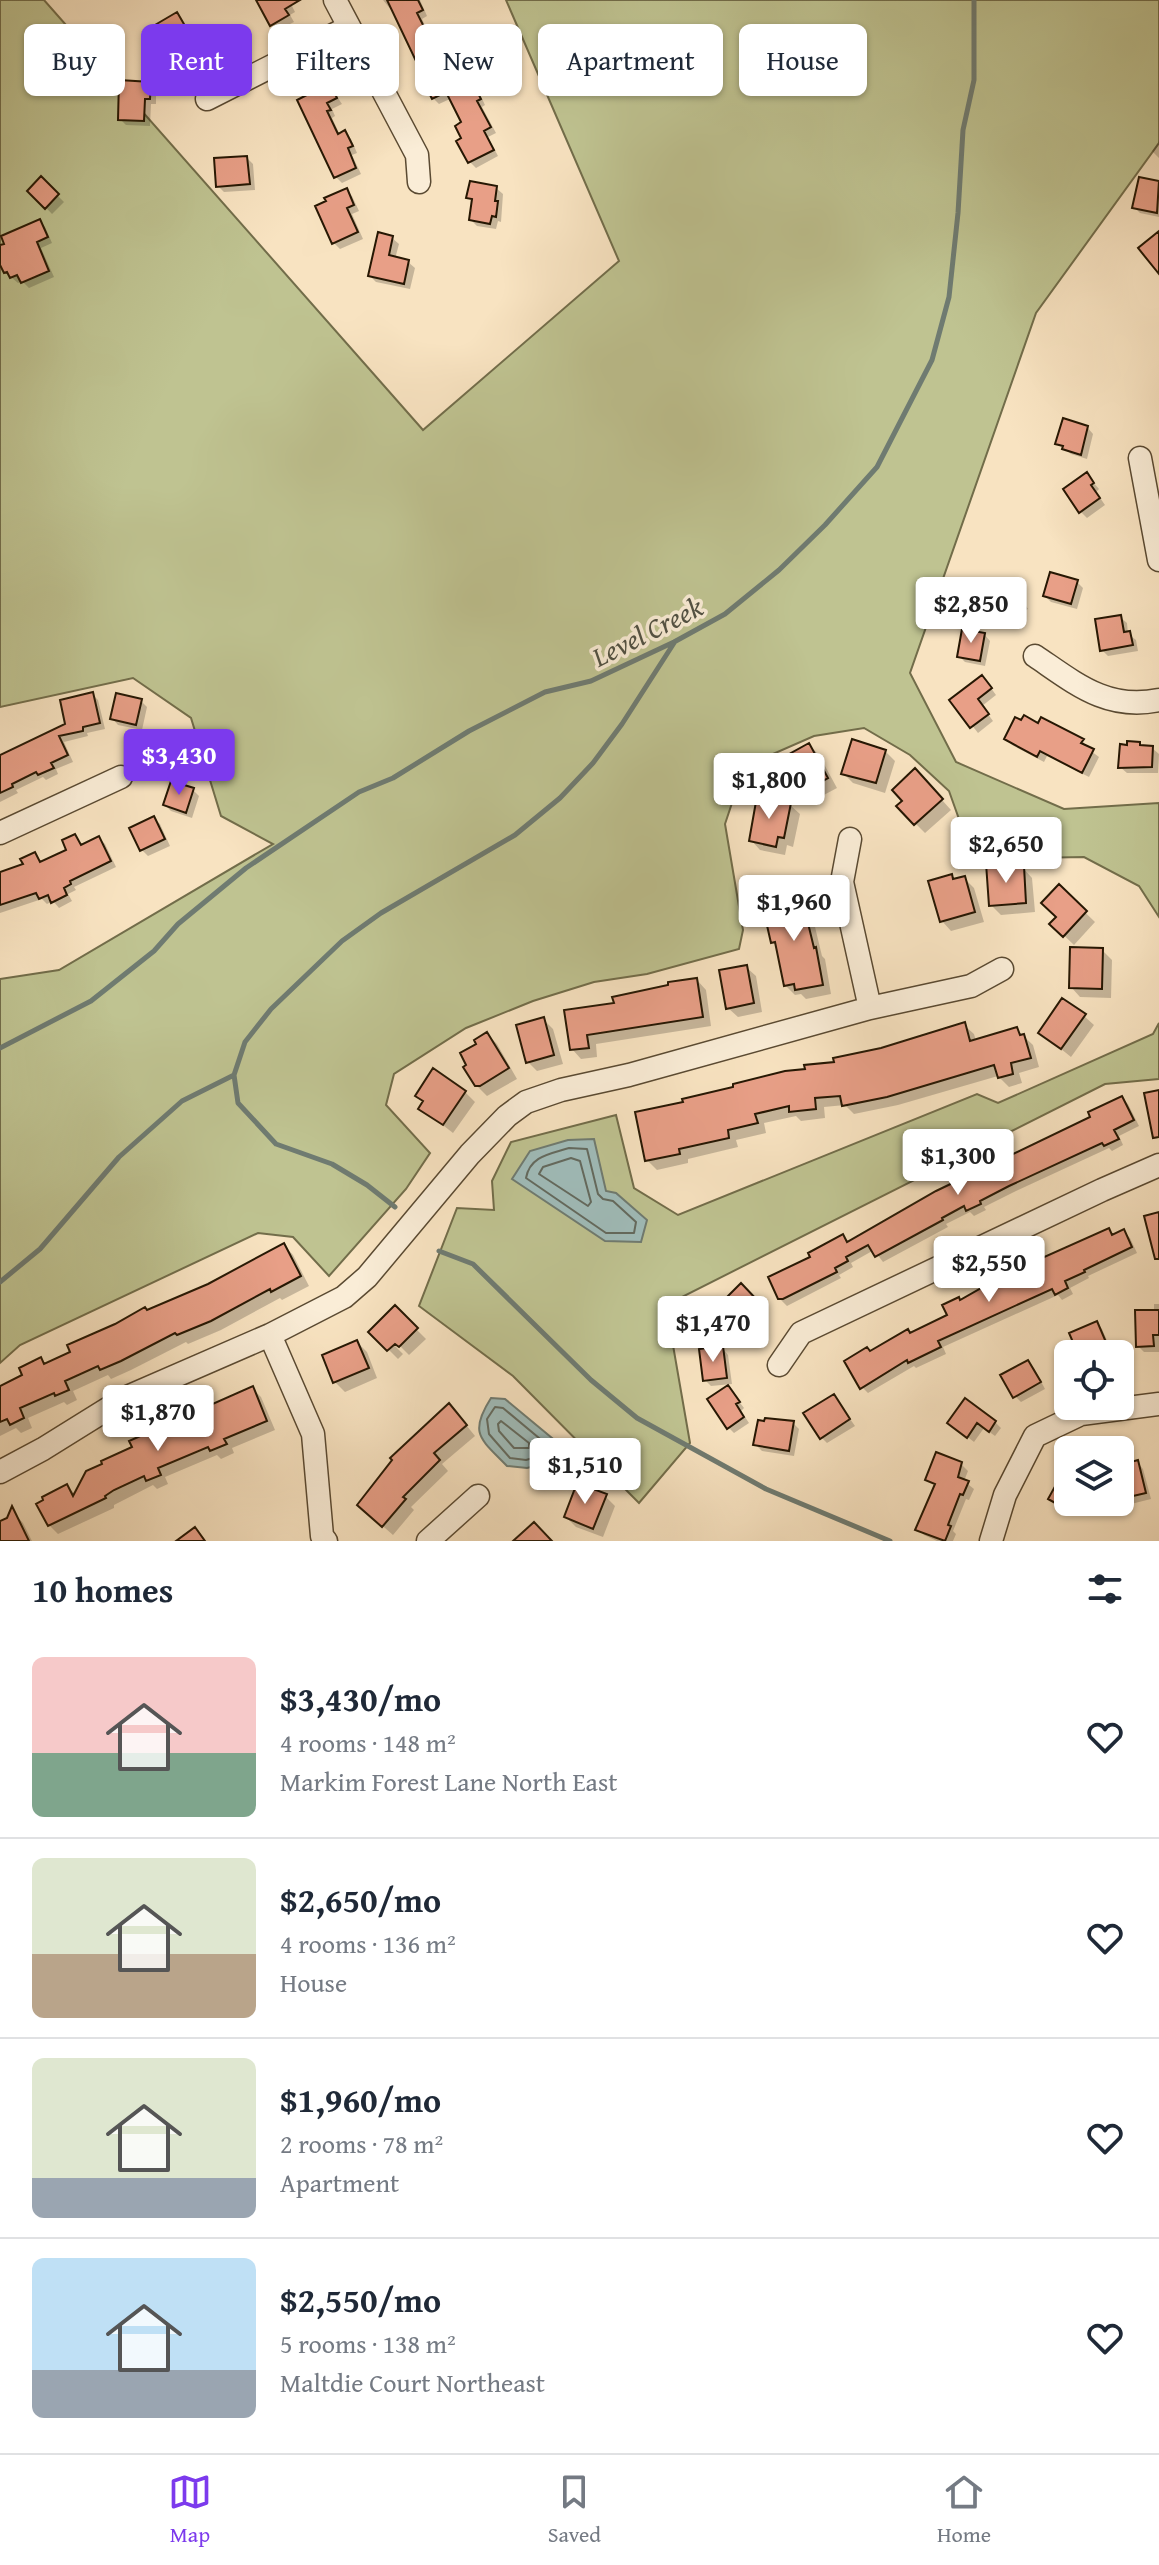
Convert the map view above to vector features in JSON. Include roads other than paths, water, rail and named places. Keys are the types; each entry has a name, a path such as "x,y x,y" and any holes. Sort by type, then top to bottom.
{"street":[{"path":"335,0 347,24"},
{"path":"207,99 268,68"},
{"path":"386,96 417,155 419,182"},
{"path":"1140,458 1159,560"},
{"path":"1035,656 1092,695 1140,704 1159,700"},
{"path":"0,833 121,777"},
{"path":"850,839 842,882 870,1008"},
{"path":"0,1472 125,1398 270,1335 344,1297 367,1277 470,1154 507,1116 526,1102 870,1008 971,986 1002,969"},
{"path":"779,1365 801,1333 1159,1165"},
{"path":"270,1335 313,1434 319,1539"},
{"path":"991,1541 1005,1495 1035,1436 1081,1414 1159,1404"},
{"path":"428,1541 478,1496"}],"water":[{"path":"594,1139 606,1191 616,1193 647,1220 641,1242 605,1241 512,1179 530,1151 568,1140"},
{"path":"491,1398 505,1399 564,1448 563,1459 527,1468 507,1466 484,1442 479,1428"}],"waterway":[{"name":"Level Creek","path":"0,1048 91,1001 154,951 178,924 246,868 359,792 393,778 469,731 545,692 591,681 725,614 779,570 825,525 877,467 932,360 949,297 963,130 974,80 974,0"},
{"path":"395,1207 332,1164 276,1144 238,1103 234,1075 245,1042 271,1009 342,941 381,913 515,835 560,798 593,763 622,724 674,643"},
{"path":"0,1282 40,1249 119,1157 182,1101 234,1075"},
{"path":"439,1251 473,1264 591,1380 637,1418 766,1489 890,1541"}]}
